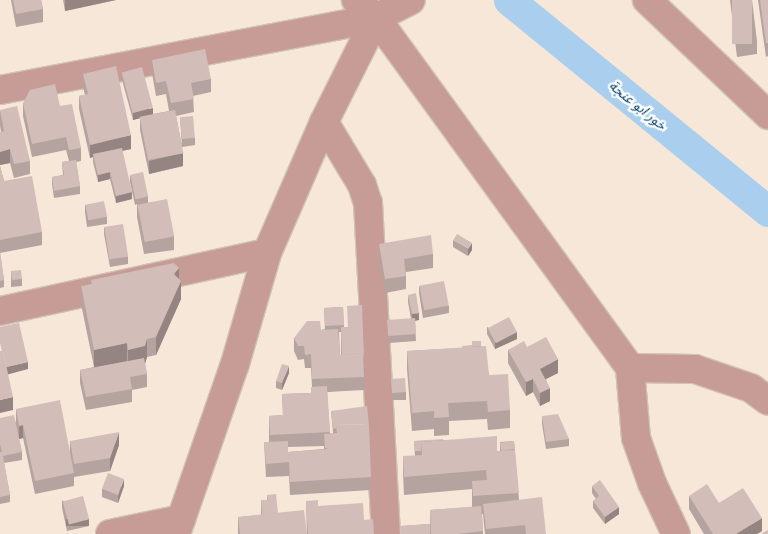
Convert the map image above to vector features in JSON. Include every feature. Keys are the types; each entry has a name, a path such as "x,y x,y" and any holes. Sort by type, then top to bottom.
{"street":[{"path":"356,0 376,18 630,368 636,438 652,483 676,534"},
{"path":"0,90 376,18 411,0"},
{"path":"647,0 768,115"},
{"path":"110,534 178,526 235,364 267,253 324,122 376,18"},
{"path":"324,122 362,185 368,203 386,534"},
{"path":"0,311 267,253"},
{"path":"630,368 695,368 751,388 768,401"}],"building":[{"path":"13,0 41,0 43,9 16,14"},
{"path":"732,0 752,0 752,44 732,44"},
{"path":"760,0 768,0 768,43 766,43"},
{"path":"205,49 211,79 191,83 194,99 171,103 166,81 156,83 152,60"},
{"path":"116,66 131,135 90,145 79,96 88,94 83,74"},
{"path":"142,67 153,108 133,113 122,72"},
{"path":"55,84 60,106 72,104 81,148 69,150 66,137 32,144 23,103 30,90"},
{"path":"17,106 30,161 14,164 10,149 0,152 0,132 4,131 0,110"},
{"path":"175,110 183,153 148,160 140,117"},
{"path":"193,116 195,138 182,139 180,117"},
{"path":"122,148 132,192 116,196 110,172 98,175 93,154"},
{"path":"76,160 80,186 54,191 52,177 64,175 62,162"},
{"path":"0,166 4,181 32,176 42,232 0,240"},
{"path":"143,172 148,196 135,199 130,175"},
{"path":"167,199 174,236 145,242 138,205"},
{"path":"104,201 107,217 88,220 85,205"},
{"path":"123,224 128,257 109,260 104,227"},
{"path":"457,234 472,243 468,249 453,240"},
{"path":"431,235 433,254 404,259 406,276 385,279 379,244"},
{"path":"0,251 4,280 0,281"},
{"path":"174,263 179,268 174,274 181,281 156,337 147,339 145,346 128,350 127,343 94,350 81,286 92,284 91,280"},
{"path":"21,270 22,279 12,280 11,271"},
{"path":"444,281 449,306 424,310 419,286"},
{"path":"416,293 419,313 412,314 408,295"},
{"path":"362,305 364,358 363,353 342,355 341,327 348,327 347,306"},
{"path":"343,307 344,325 325,326 324,308"},
{"path":"509,317 517,332 496,343 488,328"},
{"path":"415,318 416,334 388,336 387,320"},
{"path":"307,321 320,321 321,330 338,329 340,355 363,353 364,377 312,379 311,354 305,355 304,346 298,346 294,338"},
{"path":"19,323 28,362 6,367 0,343 0,327"},
{"path":"546,337 558,359 540,369 550,388 540,393 533,379 526,382 508,350 524,341 527,347"},
{"path":"472,341 481,341 481,346 462,348 462,346 472,345"},
{"path":"486,346 489,375 508,374 510,410 488,412 487,401 448,403 449,417 434,418 434,411 412,413 407,351"},
{"path":"0,351 3,351 13,397 0,400"},
{"path":"144,358 147,374 130,377 132,389 86,397 80,370"},
{"path":"282,364 289,366 282,383 276,381"},
{"path":"405,378 406,392 392,393 391,379"},
{"path":"327,386 330,432 270,435 269,416 283,415 282,394 311,393 311,387"},
{"path":"60,400 74,473 35,481 23,425 19,426 16,409"},
{"path":"367,406 369,424 336,425 336,428 333,429 331,411"},
{"path":"558,414 569,439 546,442 542,416"},
{"path":"14,415 22,452 3,456 10,495 0,497 0,452 2,452 0,444 0,418"},
{"path":"369,424 371,477 290,482 289,462 266,464 264,442 288,441 288,452 329,449 325,448 324,434 337,433 336,425"},
{"path":"119,432 110,458 74,464 70,441"},
{"path":"497,436 497,451 515,450 519,493 473,496 472,481 487,480 486,470 404,477 403,456 422,455 421,442"},
{"path":"443,439 421,442 421,451 415,451 414,441"},
{"path":"514,441 515,449 501,451 500,443"},
{"path":"108,473 124,479 118,495 102,489"},
{"path":"600,480 619,507 605,517 593,501 599,496 592,486"},
{"path":"707,484 719,503 743,488 762,518 736,534 713,534 689,496"},
{"path":"276,494 278,513 262,515 261,500 268,500 267,495"},
{"path":"83,496 89,519 69,525 63,501"},
{"path":"542,497 546,534 526,534 525,525 486,529 483,504"},
{"path":"318,500 318,506 363,503 364,520 373,519 374,534 308,534 306,501"},
{"path":"481,506 483,531 431,534 430,510"},
{"path":"304,510 307,534 240,534 238,517"},
{"path":"430,524 430,534 401,534 401,526"}],"waterway":[{"name":"خور ابو عنجة","path":"509,0 768,211"}]}
